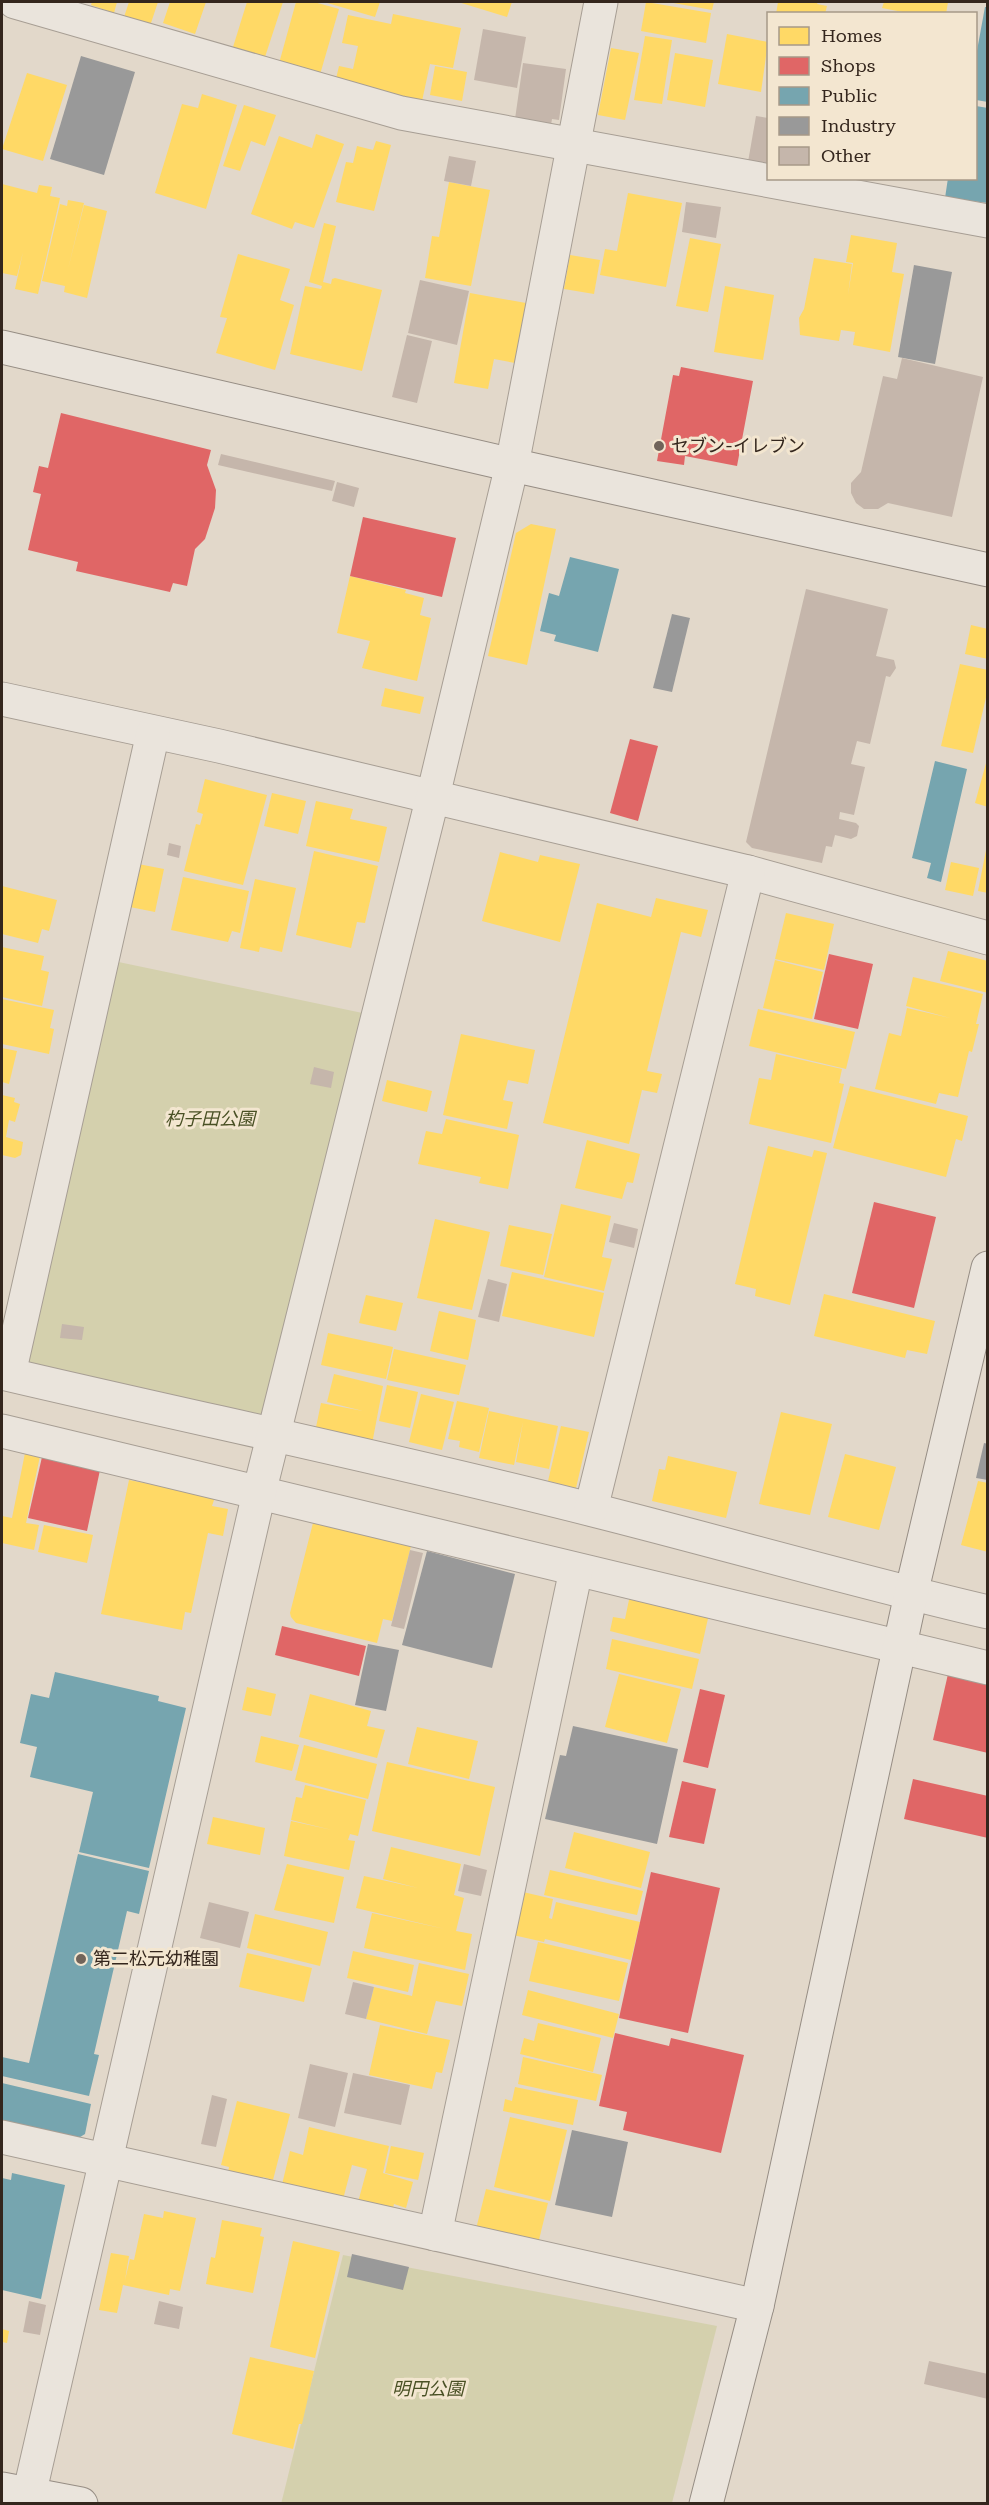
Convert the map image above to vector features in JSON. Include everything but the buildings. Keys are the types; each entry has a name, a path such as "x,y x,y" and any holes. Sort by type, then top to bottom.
{"street":[{"path":"15,2 401,112 987,220"},
{"path":"81,2504 19,2496 106,2161 259,1493 433,796 512,465 601,2"},
{"path":"2,347 512,465 987,570"},
{"path":"2,699 433,796 748,872 987,938"},
{"path":"153,733 5,1374 275,1434 591,1509 987,1612"},
{"path":"591,1509 748,872"},
{"path":"706,2504 757,2306 911,1594 987,1268"},
{"path":"2,1431 987,1668"},
{"path":"435,2234 576,1570"},
{"path":"2,2137 757,2306"}],"green space":[{"name":"杓子田公園","path":"109,960 372,1015 271,1430 16,1374"},
{"name":"明円公園","path":"343,2255 717,2326 672,2503 281,2504"}],"place":[{"name":"セブン-イレブン","path":"659,446"},
{"name":"第二松元幼稚園","path":"81,1959"}]}
